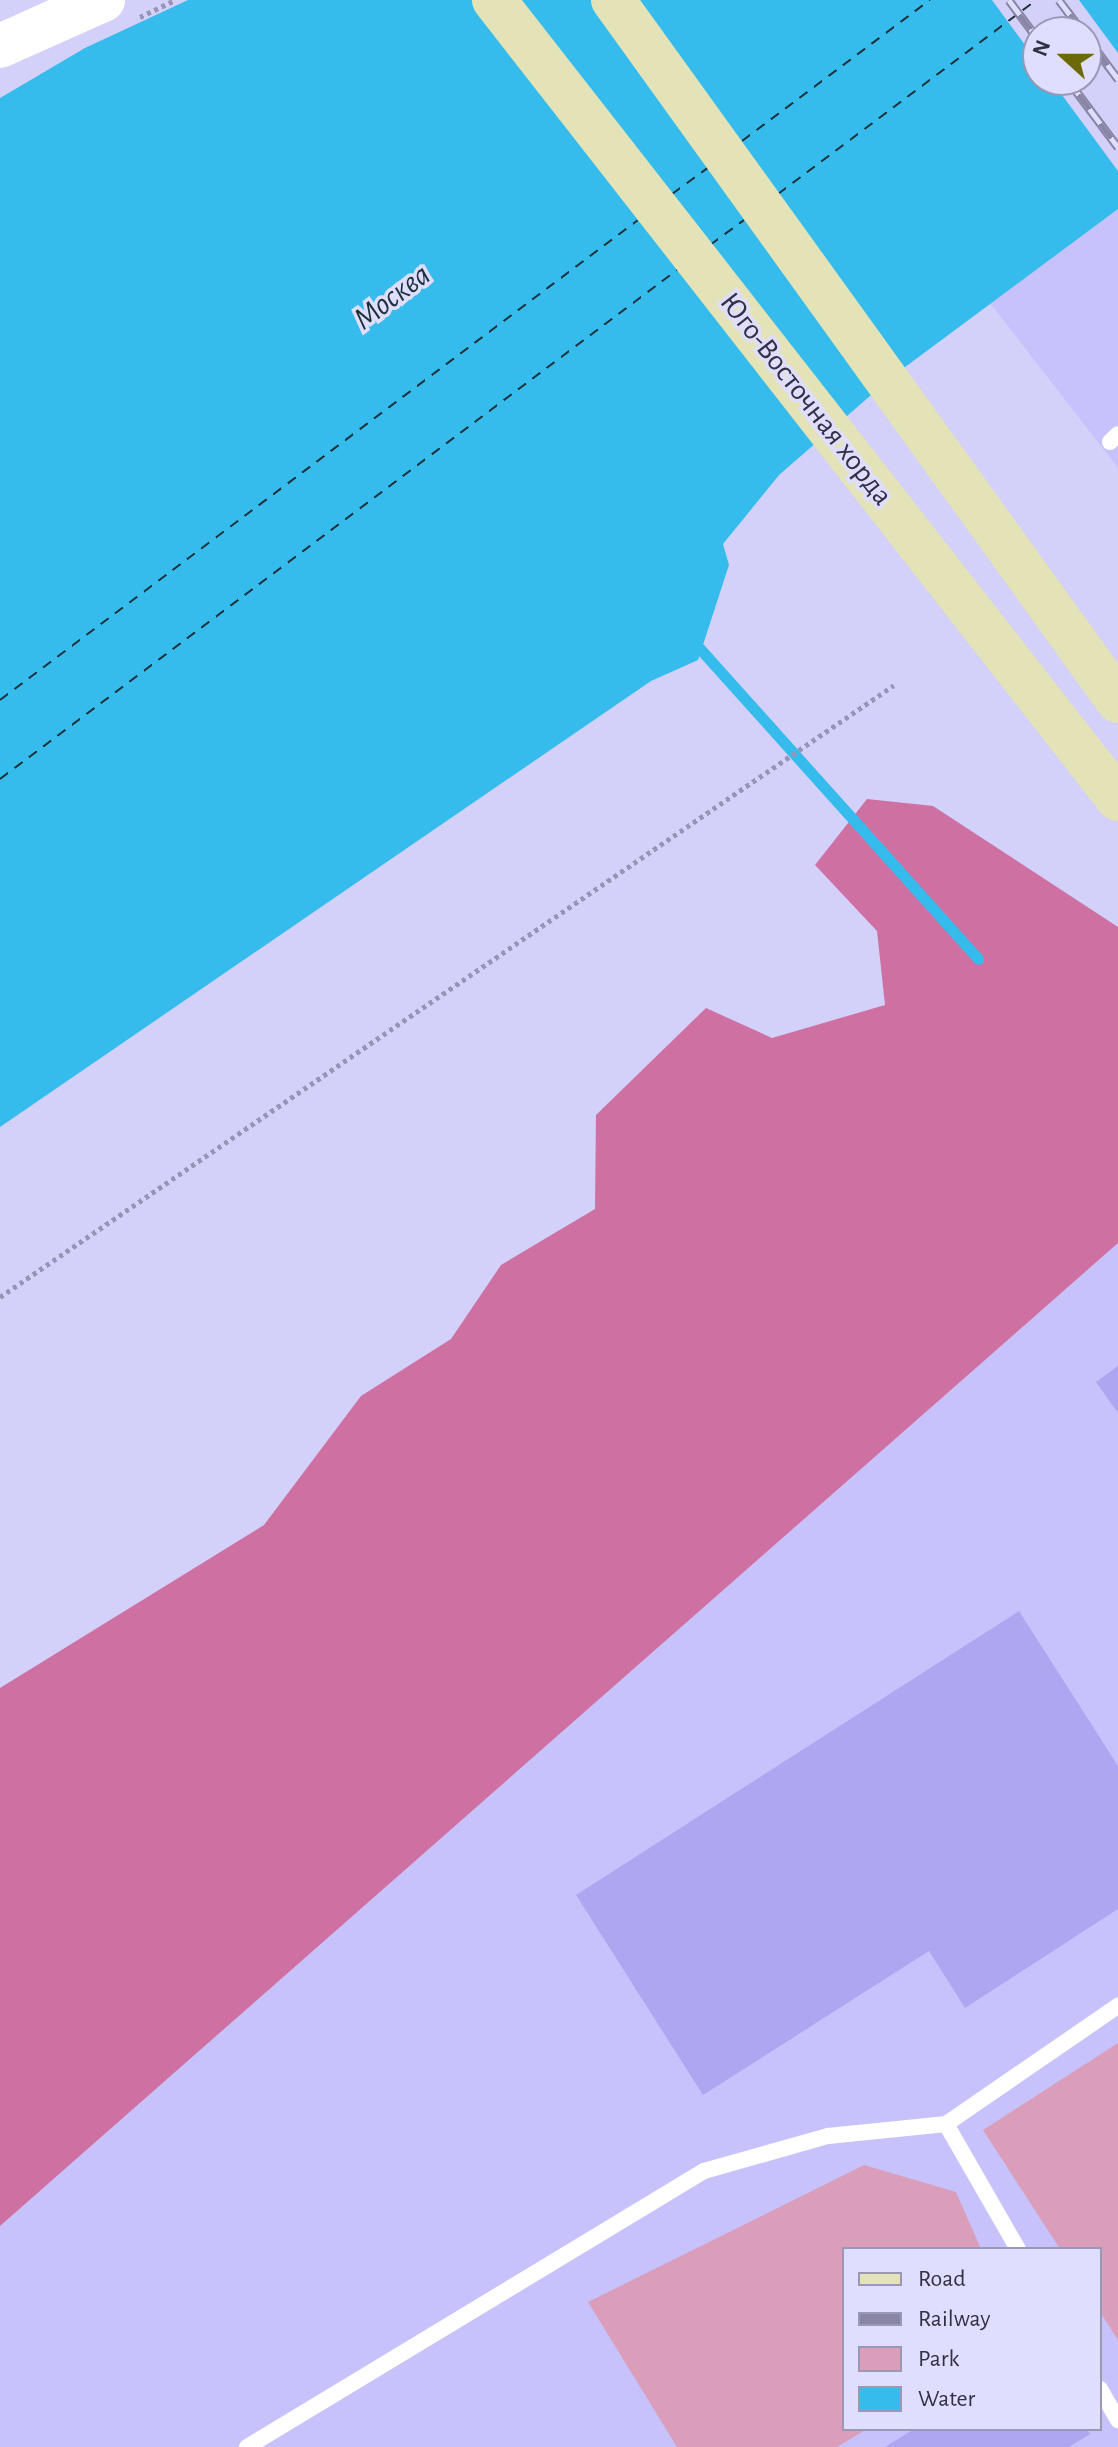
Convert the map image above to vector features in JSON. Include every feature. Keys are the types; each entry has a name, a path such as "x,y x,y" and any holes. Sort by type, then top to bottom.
{"main road":[{"name":"Юго-Восточная хорда","path":"494,0 1118,799"},
{"path":"613,0 1118,701"}],"street":[{"path":"0,46 103,0"}],"lane":[{"path":"247,2447 704,2171 828,2136 946,2124 1118,2006"},
{"path":"946,2124 1017,2247"},
{"path":"1102,2392 1118,2420"}],"path":[{"path":"0,1297 894,685"}],"shaded area":[{"path":"1118,209 1118,468 990,303"},
{"path":"867,799 933,806 1118,927 1118,1243 0,2226 0,1688 264,1525 361,1396 451,1339 501,1265 595,1209 596,1115 706,1008 772,1038 885,1005 877,931 815,865"},
{"path":"1118,1243 1118,2447 0,2447 0,2226"}],"green space":[{"path":"1118,2043 1118,2340 1102,2315 1102,2247 1059,2247 983,2130"},
{"path":"864,2165 956,2192 980,2247 842,2247 842,2431 864,2431 837,2447 677,2447 588,2302"}],"water":[{"name":"Москва","path":"188,0 1118,0 1118,209 893,376 779,475 723,544 729,565 698,660 651,681 0,1127 0,98 85,48"}],"pier":[{"path":"992,0 1079,0 1091,16 1022,16 1022,41"},
{"path":"1102,31 1118,53 1118,171 1063,96 1102,96"}],"building":[{"path":"1118,1366 1118,1413 1096,1382"},
{"path":"1019,1611 1118,1766 1118,1909 965,2008 929,1951 703,2095 576,1895"},
{"path":"911,2431 1088,2431 1090,2434 1069,2447 885,2447"}],"waterway":[{"path":"693,641 978,959"}],"ferry route":[{"path":"742,141 930,0"},
{"path":"778,194 1036,0"},
{"path":"672,194 709,167"},
{"path":"0,700 638,220"},
{"path":"710,245 744,220"},
{"path":"0,779 677,270"}],"railway":[{"path":"1009,0 1022,17"},
{"path":"1059,0 1071,16"},
{"path":"1102,58 1118,79"},
{"path":"1080,96 1118,147"}]}
